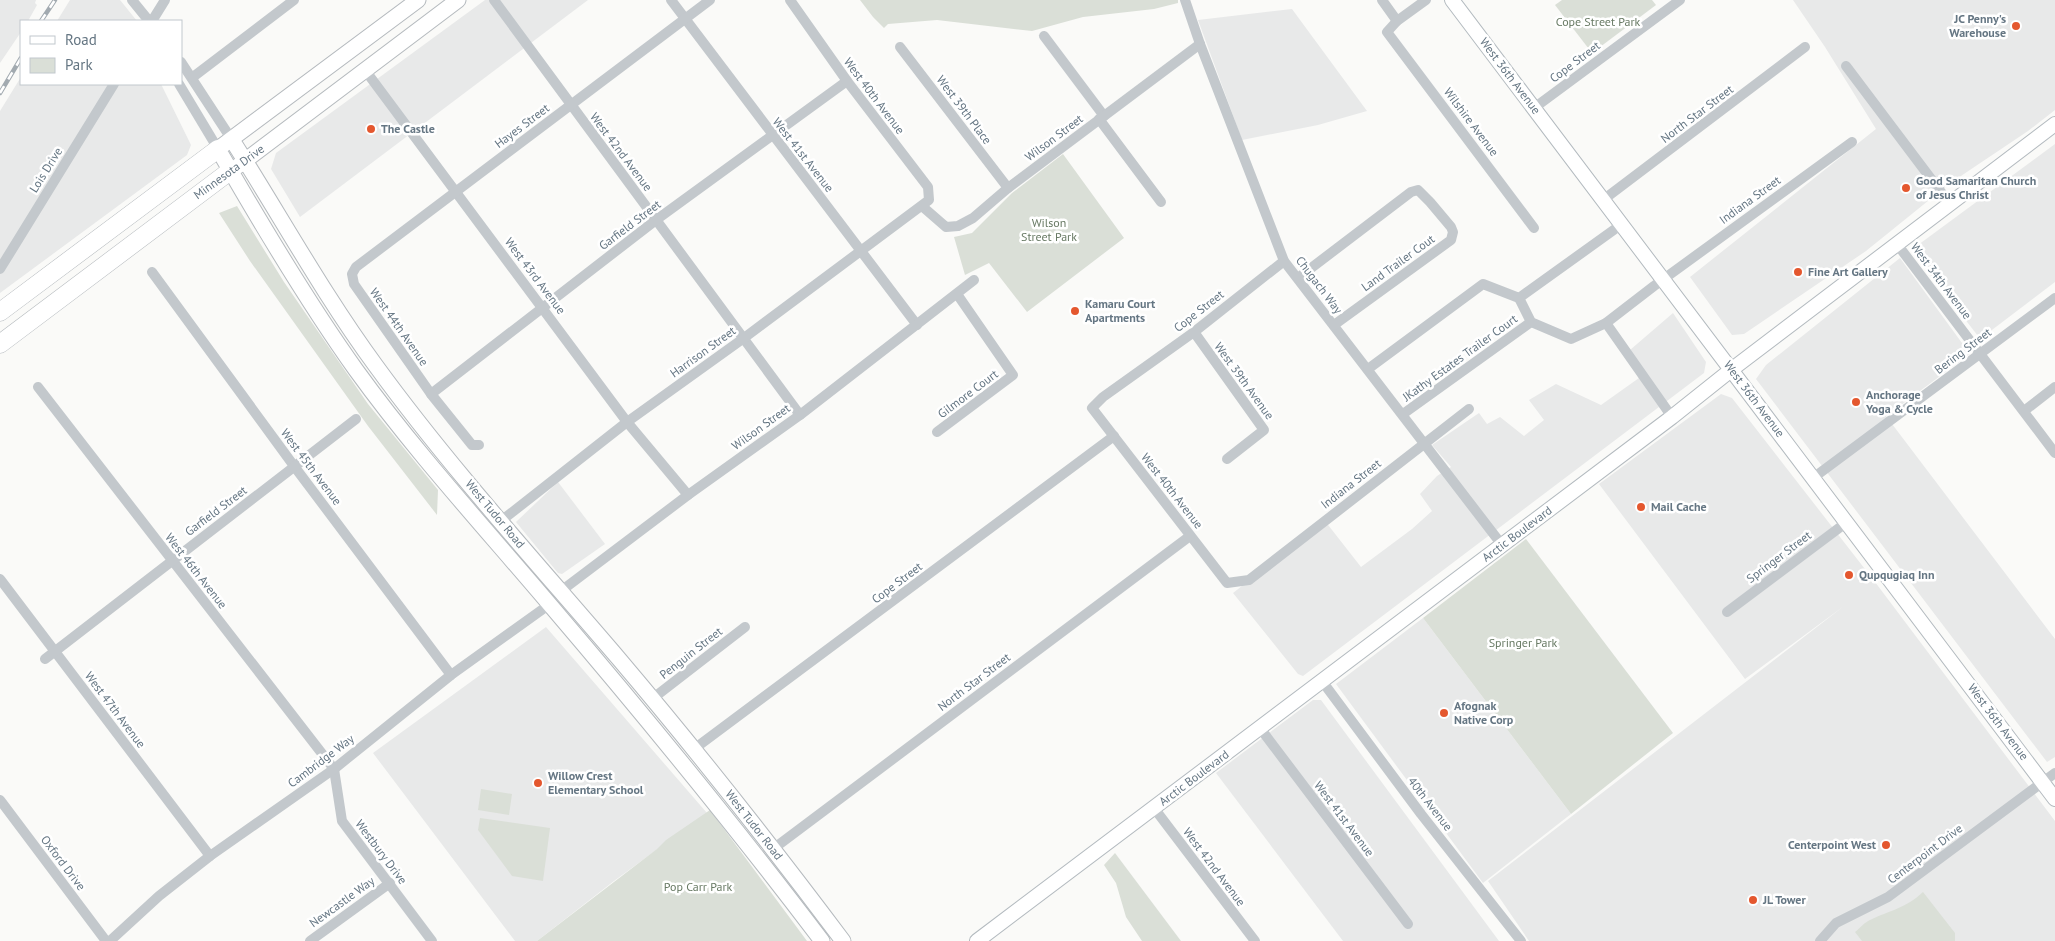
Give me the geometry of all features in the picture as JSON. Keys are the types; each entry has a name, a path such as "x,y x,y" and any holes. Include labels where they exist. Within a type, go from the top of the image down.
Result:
{"highway":[{"name":"Minnesota Drive","path":"0,312 225,145"},
{"name":"Minnesota Drive","path":"0,344 230,171"}],"main road":[{"name":"Minnesota Drive","path":"225,145 418,0"},
{"name":"Minnesota Drive","path":"230,171 458,0"},
{"name":"West 36th Avenue","path":"1452,0 2055,799"},
{"name":"Arctic Boulevard","path":"978,941 1672,418 1731,370 2055,124"},
{"name":"West Tudor Road","path":"225,145 245,161 339,313 371,360 444,454 694,749 774,849 843,941"},
{"name":"West Tudor Road","path":"225,145 230,171 303,289 355,368 402,430 681,760 822,941"},
{"path":"490,535 500,539 535,580 552,594 561,591"},
{"path":"550,604 559,607 598,652 608,659 620,661"}],"street":[{"path":"132,0 149,20"},
{"path":"151,20 165,0"},
{"path":"193,77 294,0"},
{"name":"West 42nd Avenue","path":"494,0 800,414"},
{"name":"West 41st Avenue","path":"671,0 917,325"},
{"name":"Hayes Street","path":"352,274 356,268 570,104 710,0"},
{"name":"West 40th Avenue","path":"790,0 847,81 928,188 929,200 923,207"},
{"name":"Chugach Way","path":"1185,0 1200,44 1284,261 1403,414 1502,546"},
{"path":"1382,0 1397,21 1426,0"},
{"name":"Cope Street","path":"1534,108 1680,0"},
{"name":"Wilshire Avenue","path":"1397,21 1387,32 1534,228"},
{"path":"1044,36 1162,202"},
{"name":"Wilson Street","path":"923,207 946,227 958,226 973,218 1008,188 1200,44"},
{"name":"West 39th Place","path":"900,47 1008,188"},
{"name":"North Star Street","path":"1603,200 1805,47"},
{"name":"West Tudor Road","path":"182,63 193,77 225,145"},
{"path":"1846,66 1950,204"},
{"name":"West 43rd Avenue","path":"366,70 627,422 688,495"},
{"name":"Garfield Street","path":"431,394 656,220 847,81"},
{"name":"Lois Drive","path":"0,269 113,85"},
{"name":"West Tudor Road","path":"180,85 225,145"},
{"name":"Indiana Street","path":"1663,279 1852,142"},
{"name":"Land Trailer Cout","path":"1298,278 1411,192 1418,190 1451,227 1453,232 1451,240 1334,325"},
{"name":"Harrison Street","path":"501,521 627,422 923,207"},
{"name":"JKathy Estates Trailer Court","path":"1518,298 1622,224"},
{"name":"West 34th Avenue","path":"1897,244 2055,453"},
{"name":"Cope Street","path":"1103,398 1194,332 1284,261"},
{"name":"West 45th Avenue","path":"152,272 294,466 451,675"},
{"name":"West 44th Avenue","path":"352,274 354,284 431,394 472,445 479,445"},
{"name":"JKathy Estates Trailer Court","path":"1368,369 1483,284 1518,298 1531,322 1571,339 1606,323 1663,279"},
{"name":"Wilson Street","path":"561,591 688,495 800,414 974,280"},
{"name":"Gilmore Court","path":"937,432 1014,375 957,294"},
{"name":"Bering Street","path":"1813,478 2055,298"},
{"name":"JKathy Estates Trailer Court","path":"1403,414 1531,322"},
{"path":"1606,323 1672,418"},
{"name":"West 39th Avenue","path":"1194,332 1264,430 1227,459"},
{"name":"West 46th Avenue","path":"38,387 334,769"},
{"path":"2024,411 2055,387"},
{"name":"West 40th Avenue","path":"1103,398 1092,408 1227,584 1249,580"},
{"name":"Indiana Street","path":"1249,580 1424,442 1469,409"},
{"name":"Garfield Street","path":"44,659 356,419"},
{"name":"Cope Street","path":"694,749 1114,436"},
{"name":"Springer Street","path":"1727,612 1846,522"},
{"name":"North Star Street","path":"774,849 1190,536"},
{"name":"West 47th Avenue","path":"0,579 210,856"},
{"name":"Cambridge Way","path":"108,941 159,896 210,856 334,769 451,675 550,604"},
{"name":"Penguin Street","path":"652,699 745,627"},
{"name":"40th Avenue","path":"1322,681 1421,814 1521,941"},
{"name":"West 41st Avenue","path":"1260,728 1408,924"},
{"name":"Westbury Drive","path":"334,769 342,821 432,941"},
{"name":"Centerpoint Drive","path":"1820,941 1836,923 1888,897 2055,773"},
{"name":"Oxford Drive","path":"1,803 108,941"},
{"name":"West 42nd Avenue","path":"1154,808 1255,941"},
{"name":"Newcastle Way","path":"310,941 390,883"}],"shaded area":[{"path":"0,0 36,0 35,3 37,5 29,20 20,20 20,33 0,63"},
{"path":"70,0 120,0 136,20 58,20"},
{"path":"485,0 588,0 300,217 271,169 276,153"},
{"path":"1793,0 2055,0 2055,110 2028,131 1949,184 1866,251 1744,334 1732,335 1690,277 1876,129"},
{"path":"1292,9 1367,111 1318,125 1242,140 1198,20"},
{"path":"20,79 20,85 161,85 191,145 187,155 0,293 0,111"},
{"path":"2055,144 2055,282 1984,336 1978,336 1915,255 1918,245"},
{"path":"1900,258 1970,354 1886,416 2055,639 2055,757 2047,762 1756,379 1766,365"},
{"path":"1673,313 1706,362 1704,373 1303,676 1298,674 1233,593 1325,521 1361,567 1412,529 1432,511 1420,494 1437,476 1451,467 1432,445 1479,413 1487,424 1500,417 1524,436 1544,420 1529,400 1556,384 1601,405 1646,373 1630,350"},
{"path":"1721,394 1732,398 1875,582 2055,821 2055,941 1529,941 1488,881 1844,606 1745,679 1599,484"},
{"path":"558,482 605,544 562,574 558,573 516,522"},
{"path":"1423,618 1571,814 1483,883 1336,684"},
{"name":"Willow Crest Elementary School","path":"546,627 707,813 614,881 537,941 515,941 373,753"},
{"path":"1313,700 1321,700 1499,941 1343,941 1216,773"}],"green space":[{"path":"860,0 1178,0 1178,3 1154,9 1083,17 1032,31 937,20 888,24 884,28"},
{"name":"Cope Street Park","path":"1562,0 1652,0 1656,5 1592,53 1555,5"},
{"name":"Wilson Street Park","path":"1063,154 1124,238 1027,312 989,263 965,275 954,237 972,233 1012,193"},
{"path":"237,206 284,282 368,404 438,490 437,515 368,426 250,261 219,213"},
{"name":"Springer Park","path":"1526,539 1673,733 1571,814 1423,618"},
{"path":"481,789 512,794 509,815 478,810"},
{"name":"Pop Carr Park","path":"710,810 807,941 537,941 657,849 666,840"},
{"path":"480,818 550,828 543,881 512,876 478,830"},
{"path":"1115,853 1181,941 1142,941 1126,917 1116,883 1104,865"},
{"path":"1923,892 1955,933 1955,941 1862,941 1855,932 1868,921 1904,905"}],"railway":[{"path":"42,20 55,0"},
{"path":"0,93 20,60"}],"place":[{"name":"JC Penny's Warehouse","path":"2016,26"},
{"name":"The Castle","path":"371,129"},
{"name":"Good Samaritan Church of Jesus Christ","path":"1906,188"},
{"name":"Fine Art Gallery","path":"1798,272"},
{"name":"Kamaru Court Apartments","path":"1075,311"},
{"name":"Anchorage Yoga & Cycle","path":"1856,402"},
{"name":"Mail Cache","path":"1641,507"},
{"name":"Qupqugiaq Inn","path":"1849,575"},
{"name":"Afognak Native Corp","path":"1444,713"},
{"name":"Willow Crest Elementary School","path":"538,783"},
{"name":"Centerpoint West","path":"1886,845"},
{"name":"JL Tower","path":"1753,900"}]}
